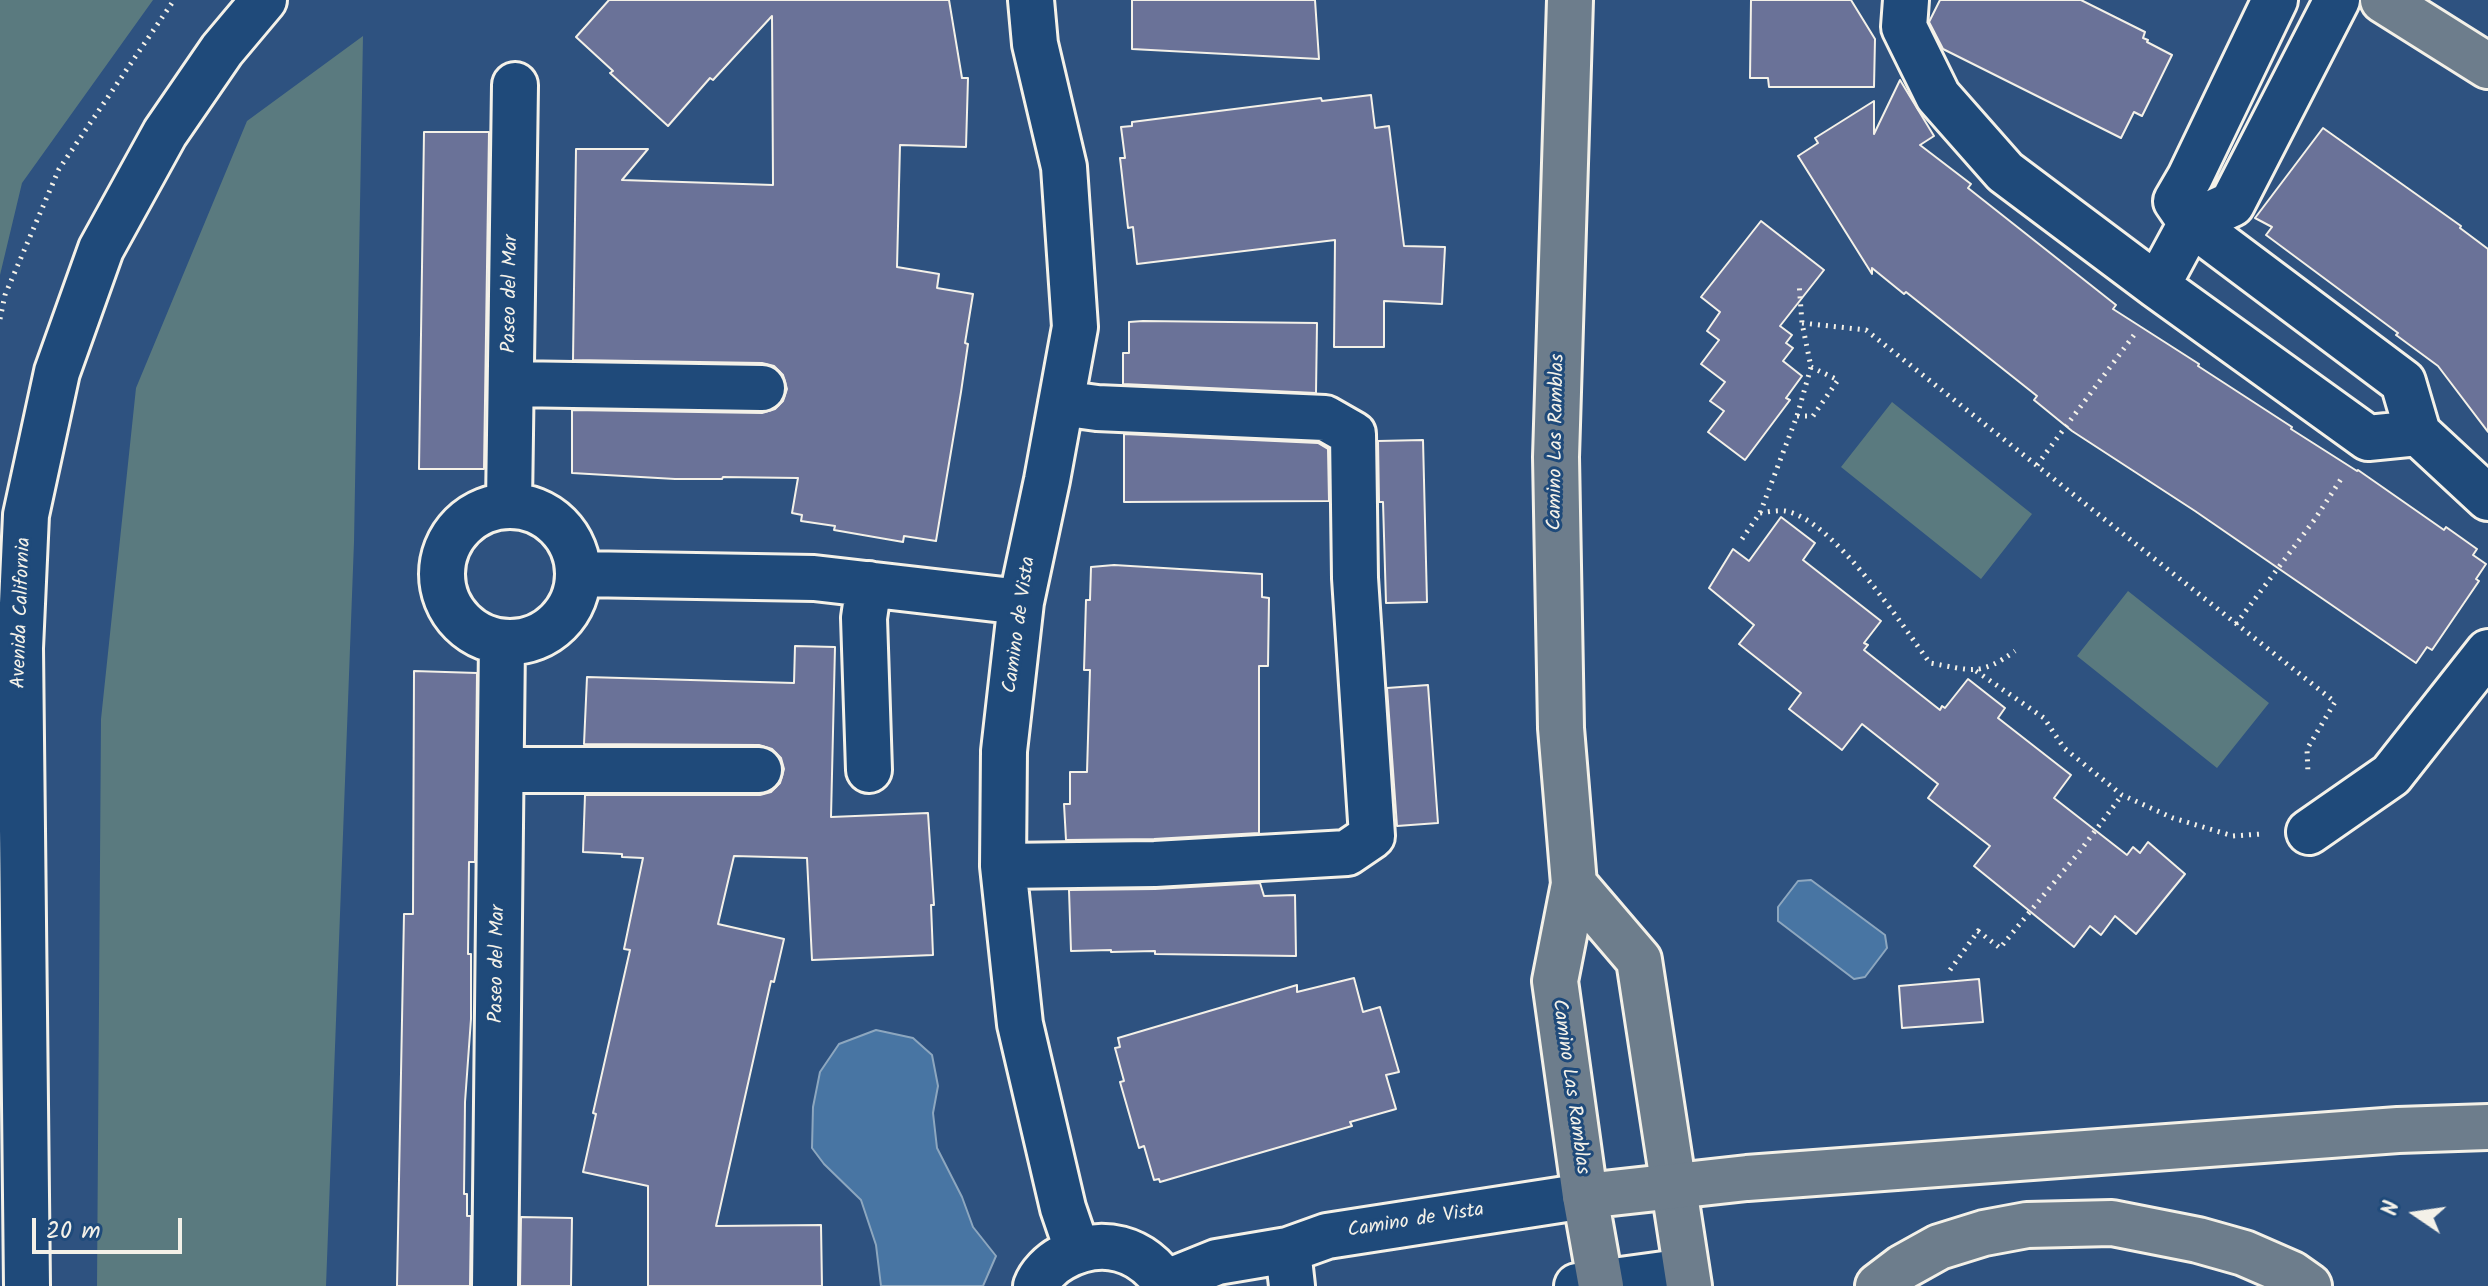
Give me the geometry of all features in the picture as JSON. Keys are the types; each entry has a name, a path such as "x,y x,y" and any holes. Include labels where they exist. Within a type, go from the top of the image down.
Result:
{"main road":[{"name":"Camino Las Ramblas","path":"1570,0 1556,457 1561,728 1574,884 1555,981 1585,1196 1593,1285"},
{"path":"2383,0 2488,66"},
{"path":"1574,884 1639,960 1687,1278"},
{"name":"Camino de Vista","path":"1585,1196 1747,1178 2398,1130 2488,1127"},
{"path":"1878,1286 1903,1267 1939,1247 1984,1233 2027,1225 2112,1223 2198,1240 2244,1253 2292,1274 2309,1286"}],"street":[{"name":"Avenida California","path":"27,1286 20,648 26,515 57,372 101,249 165,133 222,50 264,0"},
{"name":"Camino de Vista","path":"1031,0 1035,44 1064,167 1075,327 1021,602 1004,751 1003,866 1020,1024 1063,1208 1077,1249 1102,1246 1127,1250 1149,1263 1166,1284 1217,1262 1290,1268 1327,1236 1585,1196"},
{"path":"1906,0 1904,27 1938,96 2005,172 2368,438 2418,433"},
{"path":"2275,0 2176,201 2191,223 2403,382 2418,433 2488,498"},
{"path":"2157,286 2191,223 2232,204 2337,0"},
{"name":"Paseo del Mar","path":"509,504 515,85"},
{"path":"511,384 762,388"},
{"path":"1003,866 1155,864 1347,853 1372,836 1355,578 1353,434 1325,418 1097,408 1061,403"},
{"path":"509,504 536,510 559,524 574,547 579,574 575,597 564,617 547,632 526,641 502,642 477,635 457,619 445,596 441,570 448,545 462,523 484,510 509,504"},
{"path":"579,574 814,578 1021,602"},
{"path":"869,584 864,618 869,770"},
{"name":"Paseo del Mar","path":"495,1286 502,642"},
{"path":"2309,832 2391,775 2488,652"},
{"path":"502,770 759,770"},
{"path":"1036,1286 1055,1262 1077,1249"},
{"path":"1593,1285 1687,1278"}],"path":[{"path":"0,319 5,295 59,169 174,0"},
{"path":"1742,539 1760,513 1797,416 1811,367 1802,323 1799,283"},
{"path":"2037,465 2148,316 2157,286"},
{"path":"1760,513 1786,511 1805,520 1841,547 1930,663 1976,671 2044,718 2064,748 2122,795 2173,818 2233,836 2309,832 2307,749 2335,702 1866,330 1802,323"},
{"path":"1797,416 1813,416 1838,380 1811,367"},
{"path":"2236,624 2315,519 2368,438"},
{"path":"1976,671 1999,663 2015,651"},
{"path":"1950,970 1978,931 2000,948 2122,795"}],"green space":[{"path":"0,0 153,0 22,183 0,275"},
{"path":"363,36 354,542 326,1286 97,1286 101,719 136,388 247,121"},
{"path":"1892,402 2032,514 1981,579 1841,467"},
{"path":"2128,591 2269,703 2217,768 2077,656"}],"water":[{"path":"1811,880 1885,935 1887,948 1865,977 1854,979 1778,921 1778,907 1798,881"},
{"path":"876,1030 913,1038 932,1055 938,1086 933,1113 937,1148 962,1197 973,1227 996,1256 983,1286 881,1286 876,1245 861,1200 812,1148 813,1107 820,1072 839,1044"}],"building":[{"path":"609,0 949,0 962,78 968,78 966,147 900,145 897,267 939,274 937,288 973,294 961,392 936,541 904,536 903,542 801,521 802,515 792,513 798,478 675,479 572,473 572,410 762,413 775,409 783,401 787,389 783,375 774,366 762,363 573,360 576,149 648,149 622,180 773,185 772,16 713,80 710,78 668,126 576,37"},
{"path":"1132,0 1315,0 1319,59 1132,49"},
{"path":"1751,0 1851,0 1875,39 1874,87 1769,87 1768,78 1750,78"},
{"path":"1940,0 2081,0 2145,32 2143,38 2147,42 2172,55 2142,116 2134,112 2121,138 1943,49 1929,22"},
{"path":"1900,80 1934,136 1920,145 1971,184 1968,188 2116,305 2113,309 2477,549 2473,555 2486,564 2476,579 2479,581 2432,650 2427,647 2416,663 2195,511 2072,431 2034,400 2037,396 1906,292 1904,294 1872,268 1872,274 1798,156 1818,143 1815,138 1874,101 1874,134"},
{"path":"1371,95 1375,128 1389,126 1404,246 1445,247 1442,304 1384,301 1384,347 1334,347 1335,240 1137,264 1133,227 1128,228 1120,158 1125,158 1121,127 1132,126 1132,122 1321,98 1322,101"},
{"path":"2323,128 2461,226 2488,249 2488,432 2438,366 2266,235 2272,227 2255,218"},
{"path":"424,132 489,132 484,469 419,469"},
{"path":"1761,221 1824,270 1780,326 1792,335 1786,343 1793,348 1783,361 1802,376 1786,398 1790,400 1745,460 1708,432 1724,411 1710,401 1725,382 1701,364 1719,340 1707,331 1720,312 1701,297"},
{"path":"1129,322 1317,323 1316,393 1123,384 1123,353 1129,353"},
{"path":"1124,434 1318,443 1328,449 1329,501 1124,502"},
{"path":"1423,440 1427,602 1386,603 1378,441"},
{"path":"1781,517 1815,543 1803,560 1881,621 1864,643 1868,645 1864,650 1940,710 1968,679 2005,708 1998,718 2071,775 2054,798 2127,855 2133,847 2140,853 2148,842 2185,874 2136,934 2115,916 2101,935 2090,926 2074,947 1974,866 1990,846 1928,798 1938,784 1862,724 1842,750 1789,709 1801,693 1739,644 1754,625 1709,588 1733,549 1749,561"},
{"path":"1114,565 1262,574 1262,597 1269,598 1268,666 1259,666 1259,833 1066,840 1064,804 1070,804 1070,772 1087,772 1090,670 1084,670 1086,600 1090,600 1091,567"},
{"path":"795,646 835,647 831,817 928,813 934,905 931,905 933,955 812,960 807,858 734,856 718,924 784,939 774,982 771,981 716,1226 821,1225 822,1286 648,1286 648,1186 583,1172 596,1114 593,1113 630,950 624,949 643,858 583,852 585,795 760,795 771,792 780,783 784,769 781,758 772,749 759,745 584,744 587,677 794,683"},
{"path":"414,671 477,673 475,862 469,862 471,1019 465,1102 464,1194 467,1194 467,1216 471,1216 470,1286 397,1286 404,914 413,914"},
{"path":"1428,685 1438,823 1397,826 1387,688"},
{"path":"1260,883 1264,896 1295,895 1296,956 1071,951 1069,890"},
{"path":"1354,978 1363,1012 1380,1007 1399,1072 1386,1075 1396,1109 1350,1122 1352,1126 1160,1182 1159,1179 1154,1180 1144,1146 1139,1148 1120,1082 1124,1081 1115,1048 1120,1047 1118,1038 1297,985 1297,992"},
{"path":"1979,979 1983,1022 1902,1028 1899,986"},
{"path":"521,1217 572,1218 571,1286 520,1286"}]}
